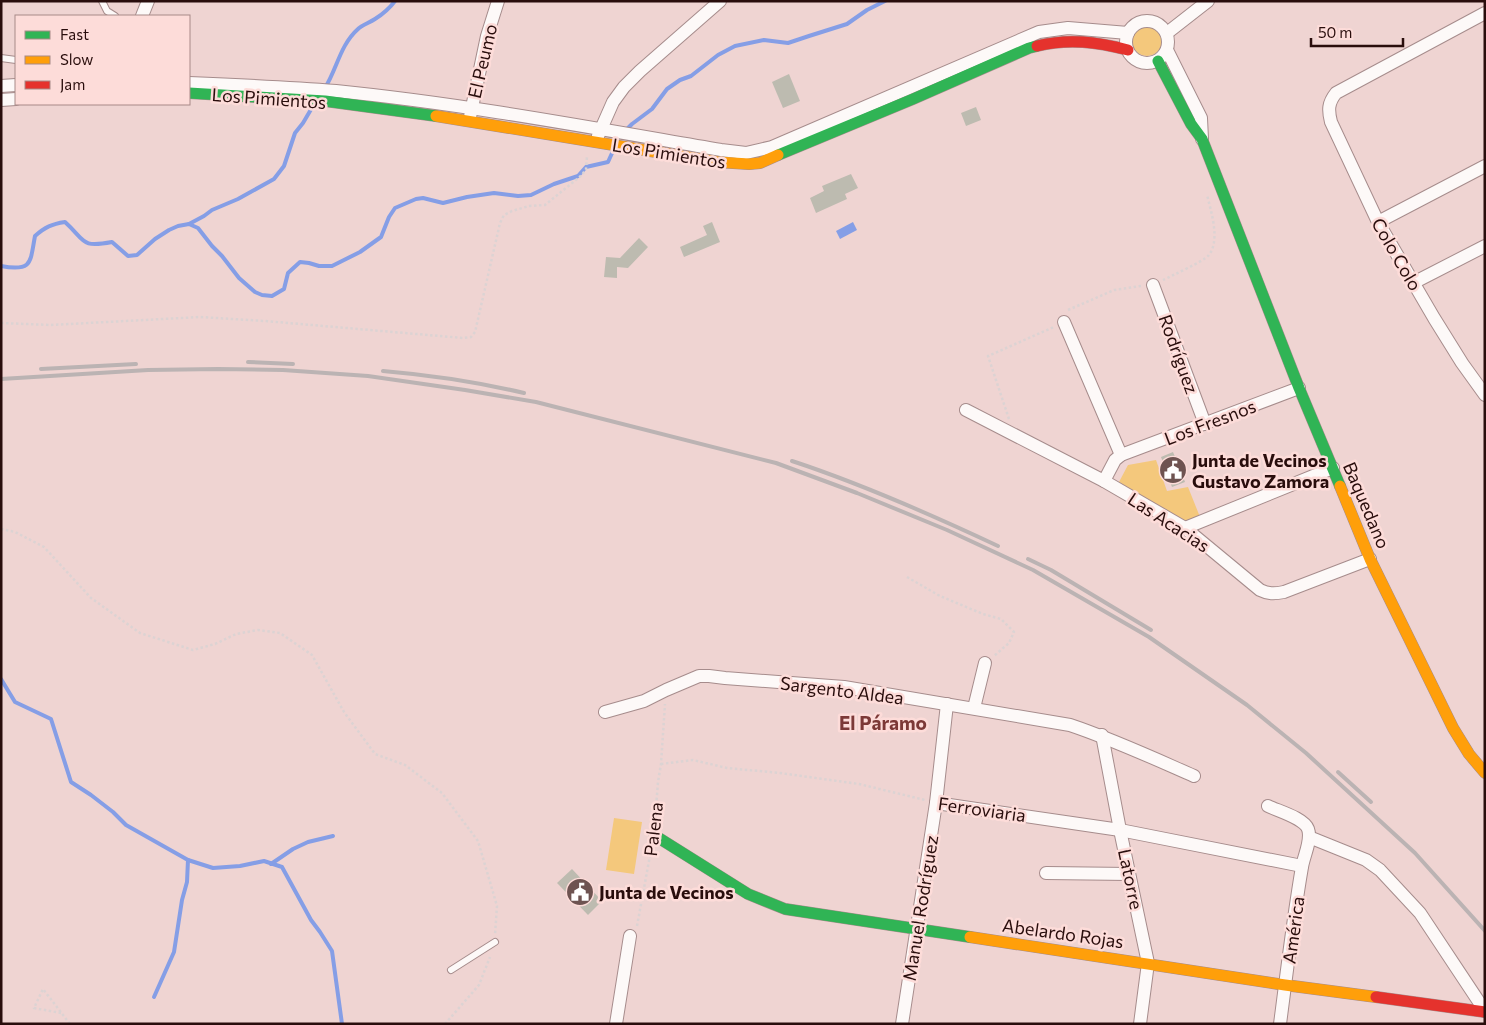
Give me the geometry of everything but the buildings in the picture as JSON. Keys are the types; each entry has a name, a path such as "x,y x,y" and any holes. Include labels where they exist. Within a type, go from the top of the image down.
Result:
{"street":[{"path":"142,15 148,1"},
{"name":"El Peumo","path":"469,122 487,36 498,1"},
{"path":"596,142 613,102 624,87 720,1"},
{"path":"1167,33 1208,1"},
{"name":"Colo Colo","path":"1485,13 1336,94 1329,104 1328,112 1378,222 1462,363 1485,394"},
{"path":"1144,20 1158,22 1167,33 1169,41 1167,50 1158,61 1140,62 1128,50 1126,44 1128,33 1137,22 1144,20"},
{"name":"Los Pimientos","path":"190,83 334,91 472,108 746,153 772,147 1039,32 1068,28 1128,33"},
{"name":"Los Pimientos","path":"190,93 325,101 733,164 749,164 760,163 1029,48 1054,41 1066,40 1104,43 1128,50"},
{"path":"1167,50 1201,118 1202,139"},
{"name":"Baquedano","path":"1158,61 1191,124 1202,139 1299,388 1370,559 1453,728 1469,754 1485,773"},
{"path":"1,86 15,85"},
{"path":"1,100 15,99"},
{"path":"1378,222 1485,166"},
{"path":"1413,283 1485,246"},
{"name":"Rodríguez","path":"1153,285 1205,424"},
{"path":"1064,322 1121,455 1110,468 1104,481"},
{"name":"Los Fresnos","path":"1121,455 1299,388"},
{"name":"Las Acacias","path":"966,410 1104,481 1185,528 1260,590 1273,594 1284,592 1370,559"},
{"path":"1185,528 1332,468"},
{"path":"974,708 986,663"},
{"name":"Sargento Aldea","path":"605,712 644,701 699,676 844,687 1062,723 1102,736 1194,776"},
{"name":"Manuel Rodríguez","path":"902,1024 936,803 947,704"},
{"name":"Latorre","path":"1102,736 1148,964 1140,1024"},
{"name":"Ferroviaria","path":"936,803 1120,830 1302,866"},
{"path":"1268,806 1304,823 1308,828 1309,837 1366,860 1380,870 1420,913 1485,1012"},
{"name":"Abelardo Rojas","path":"654,835 735,886 765,902 785,909 1285,985 1485,1012"},
{"name":"América","path":"1280,1024 1302,866 1309,837"},
{"path":"1046,873 1129,874"},
{"path":"616,1024 630,936"}],"lane":[{"path":"102,1 107,11 113,15"},
{"path":"1,58 15,60"},
{"path":"451,970 495,942"}],"path":[{"path":"1,323 51,325 200,317 463,338 471,337 475,332 500,223 504,215 529,206 545,205 582,175 586,169 587,157 579,139"},
{"path":"1014,435 988,356 1064,322 1064,312 1114,290 1153,285 1208,257 1214,243 1207,193 1217,181"},
{"path":"1,528 15,532 44,547 91,598 140,633 193,650 215,644 236,634 258,630 280,633 312,655 344,712 375,754 405,765 442,794 478,841 497,906 495,942 479,985 445,1024"},
{"path":"907,577 940,596 983,614 1001,619 1014,632 1009,643 986,663"},
{"name":"Palena","path":"630,936 636,931 654,835 666,690"},
{"name":"Ferroviaria","path":"661,764 693,760 727,768 859,784 936,803"},
{"path":"60,1013 34,1008 43,989 70,1024"}],"shaded area":[{"path":"1147,26 1158,30 1162,41 1158,52 1147,56 1136,52 1132,41 1136,30"},
{"path":"1156,460 1167,491 1188,487 1200,517 1183,523 1119,482 1128,465"},
{"path":"614,818 642,822 634,874 606,870"}],"water":[{"path":"853,222 857,230 840,239 836,231"}],"waterway":[{"path":"325,88 352,35 383,13 395,1"},
{"path":"626,130 652,109 667,89 680,80 691,76 718,55 735,46 764,40 788,43 847,24 867,10 885,1"},
{"path":"189,224 212,210 238,199 274,179 284,166 295,133 313,106"},
{"path":"1,266 11,268 25,266 30,258 35,236 45,228 60,223 65,222 84,241 94,244 112,242 128,256 137,255 155,239 169,230 189,224 198,228 239,278 255,292 272,296 284,289 288,273 300,262 319,266 332,266 360,252 381,237 395,208 416,199 423,198 443,203 494,193 518,196 531,195 554,184 578,176 586,167 608,162 613,151"},
{"path":"1,679 15,702 51,719 71,782 113,812 126,825 188,860 213,868 240,866 264,861 282,867 311,920 332,951 342,1024"},
{"path":"271,864 293,849 308,842 333,836"},
{"path":"154,997 174,952 182,900 187,882 188,860"}],"railway":[{"path":"248,362 293,364"},
{"path":"41,369 136,364"},
{"path":"1,379 148,370 218,369 283,370 368,376 536,402 776,463 857,493 947,530 1033,570 1149,637 1247,705 1306,753 1415,853 1485,931"},
{"path":"383,371 454,379 524,393"},
{"path":"792,461 896,500 998,546"},
{"path":"1028,559 1051,570 1151,630"},
{"path":"1338,772 1371,802"}],"traffic: fast":[{"path":"778,155 1037,46"},
{"path":"1158,61 1191,124 1202,139 1299,388 1340,486"},
{"path":"190,93 325,101 436,116"},
{"path":"654,835 748,894 785,909 970,937"}],"traffic: slow":[{"path":"436,116 717,162 760,163 778,155"},
{"path":"1340,486 1370,559 1453,728 1469,754 1485,773"},
{"path":"970,937 1376,997"}],"traffic: jam":[{"path":"1037,46 1060,42 1083,42 1128,50"},
{"path":"1376,997 1485,1012"}],"place":[{"name":"Junta de Vecinos Gustavo Zamora","path":"1173,470"},
{"name":"Junta de Vecinos","path":"580,892"}],"district":[{"name":"El Páramo","path":"883,722"}]}
